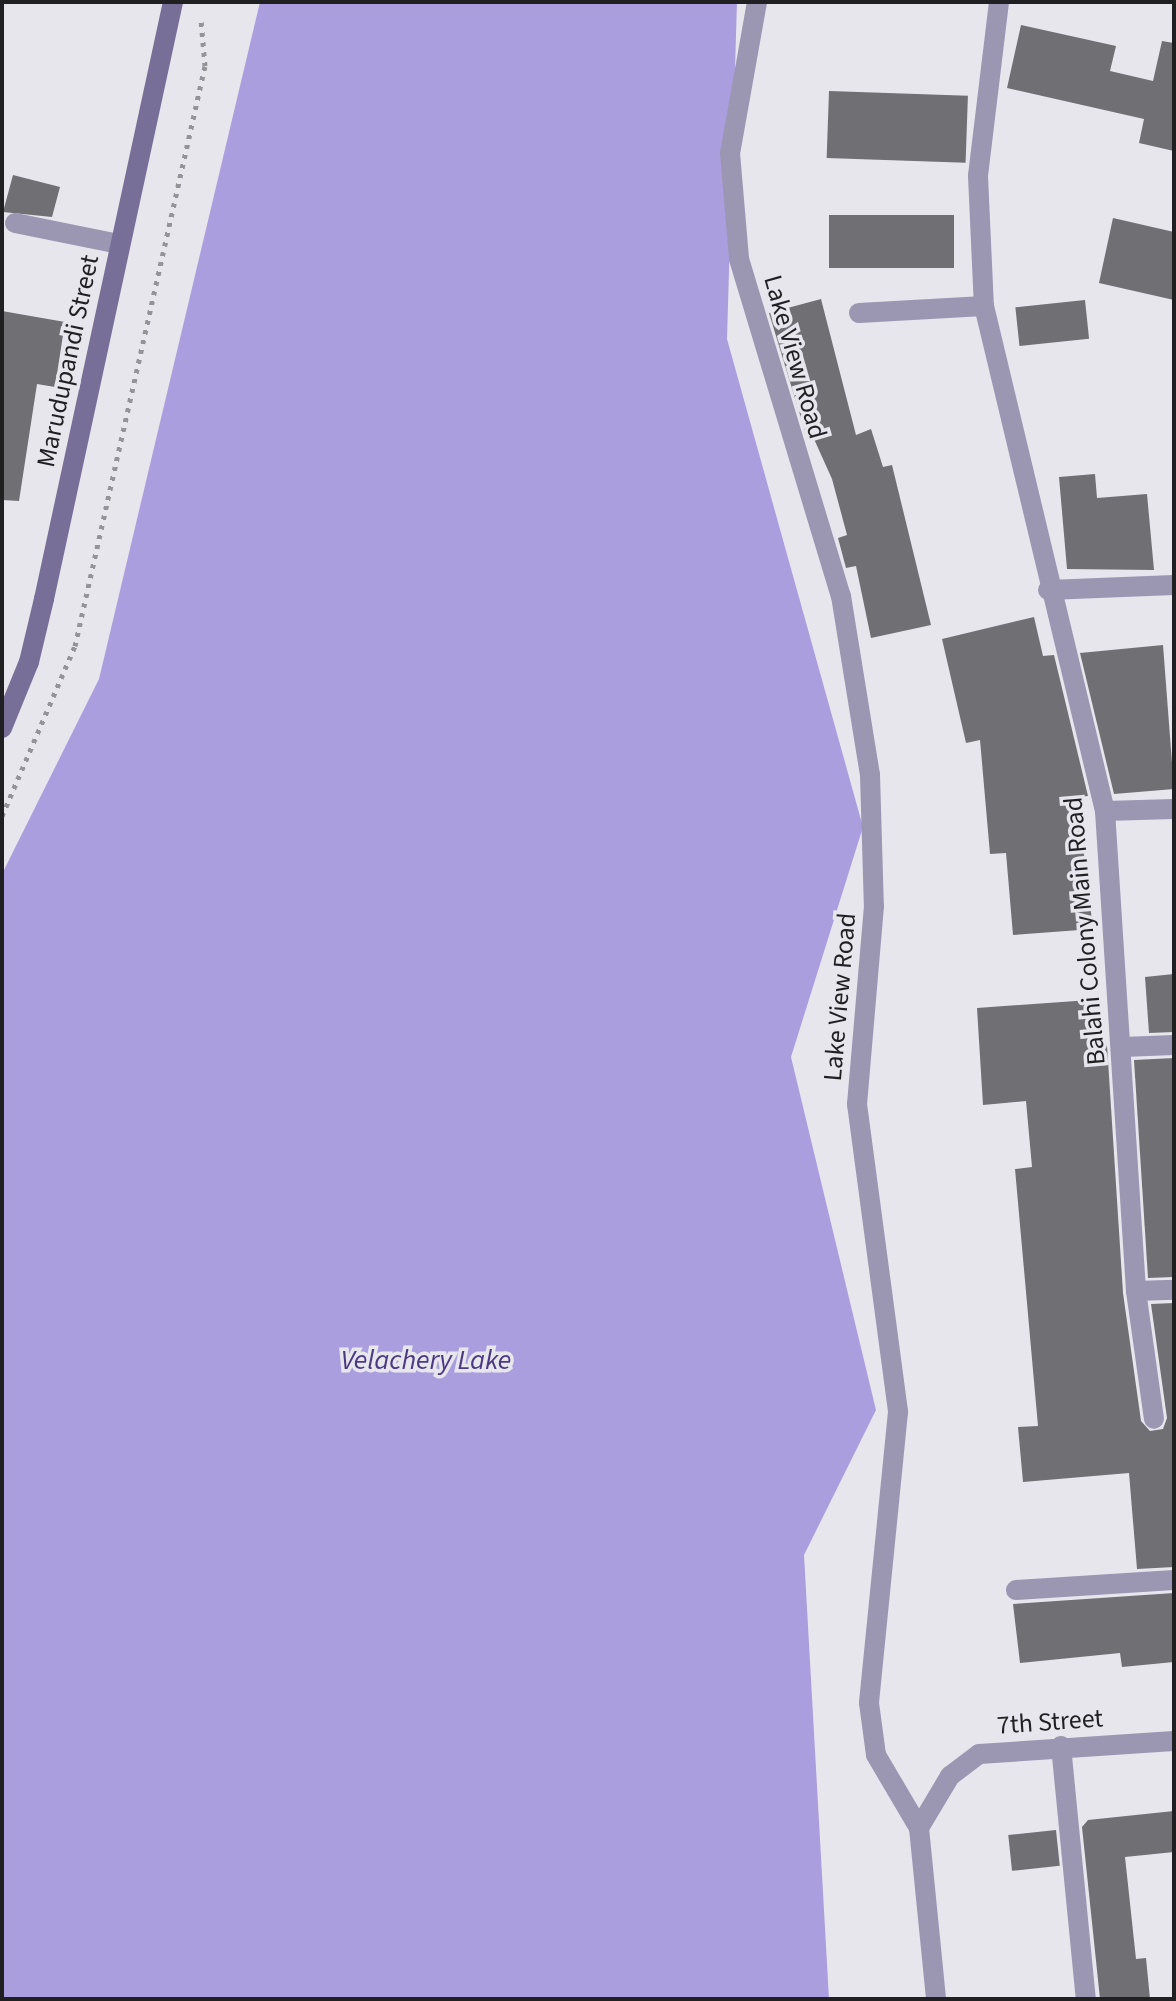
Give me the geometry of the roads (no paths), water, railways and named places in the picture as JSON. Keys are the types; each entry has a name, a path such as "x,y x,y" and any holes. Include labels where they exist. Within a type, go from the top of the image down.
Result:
{"street":[{"name":"Marudupandi Street","path":"2,728 41,612 173,2"},
{"name":"Lake View Road","path":"757,2 730,153 739,259 841,596 870,775 874,906 857,1104 898,1412 869,1703 876,1755 919,1828 936,1999"},
{"name":"Balahi Colony Main Road","path":"999,2 978,176 984,306 1048,590 1105,811 1123,1047 1136,1291 1154,1419"},
{"path":"15,223 119,244"},
{"path":"859,313 984,306"},
{"path":"1048,590 1174,585"},
{"path":"1105,811 1174,809"},
{"path":"1123,1047 1174,1045"},
{"path":"1136,1291 1174,1290"},
{"path":"1016,1590 1174,1580"},
{"name":"7th Street","path":"919,1828 950,1776 979,1754 1061,1746 1174,1741"},
{"path":"1061,1746 1086,1999"}],"water":[{"name":"Velachery Lake","path":"260,2 737,2 727,339 863,827 791,1057 876,1410 804,1555 829,1999 2,1999 2,874 99,679"}]}
